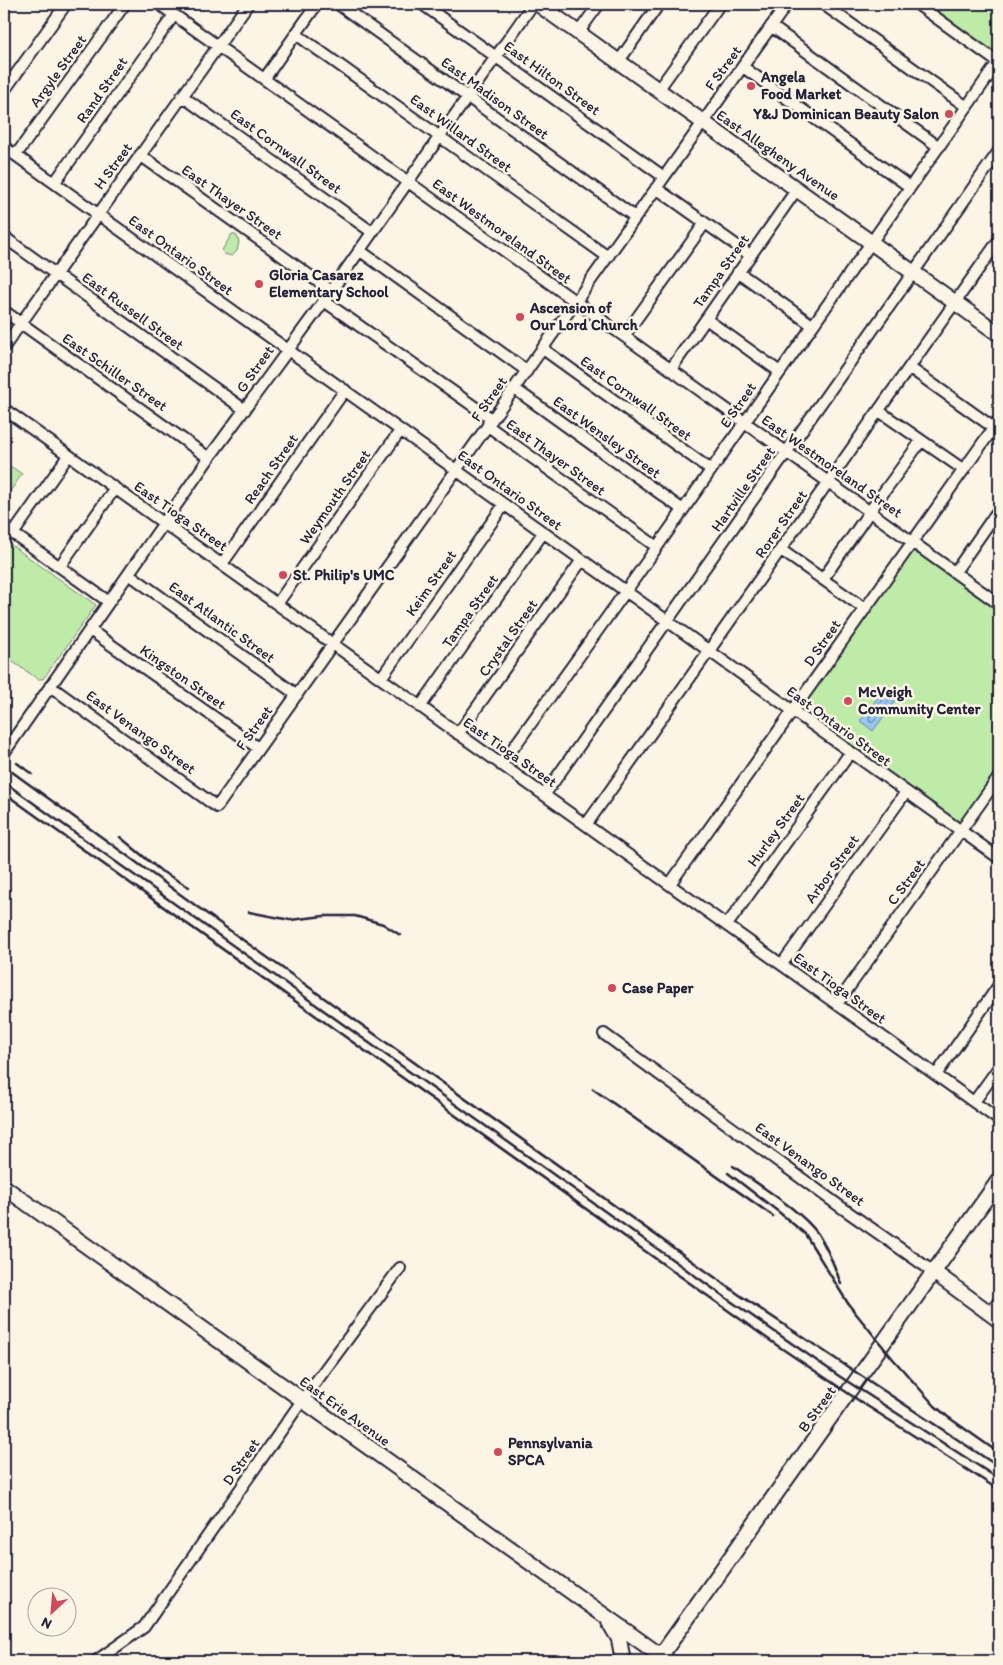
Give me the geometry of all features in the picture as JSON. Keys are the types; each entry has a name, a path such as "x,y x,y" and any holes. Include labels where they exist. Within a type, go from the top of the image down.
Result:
{"main road":[{"name":"East Allegheny Avenue","path":"538,4 999,334"},
{"name":"B Street","path":"662,1660 999,1180"},
{"name":"East Erie Avenue","path":"4,1187 600,1612 662,1660"},
{"name":"East Venango Street","path":"934,1273 995,1316"},
{"path":"600,1612 611,1624 619,1639 623,1661"}],"street":[{"path":"4,91 66,4"},
{"name":"Argyle Street","path":"16,155 125,4"},
{"name":"East Westmoreland Street","path":"159,4 265,78 786,453 998,601"},
{"name":"H Street","path":"4,347 248,4"},
{"path":"265,78 317,4"},
{"name":"East Madison Street","path":"338,4 635,217"},
{"name":"East Hilton Street","path":"422,4 664,177"},
{"name":"G Street","path":"6,749 209,458 324,300 533,4"},
{"path":"578,33 599,4"},
{"path":"619,62 659,4"},
{"path":"658,90 720,4"},
{"name":"F Street","path":"214,804 217,807 787,4"},
{"path":"823,4 967,107"},
{"path":"917,4 999,62"},
{"name":"Rand Street","path":"55,182 174,15"},
{"path":"771,26 939,147"},
{"name":"East Willard Street","path":"296,34 608,257"},
{"name":"E Street","path":"502,764 999,62"},
{"path":"743,66 910,187"},
{"name":"East Cornwall Street","path":"182,96 372,232"},
{"name":"East Ontario Street","path":"4,146 999,858"},
{"name":"Hartville Street","path":"545,794 999,151"},
{"name":"East Thayer Street","path":"140,155 330,290"},
{"path":"656,188 750,255"},
{"name":"Tampa Street","path":"670,370 797,189"},
{"path":"624,336 705,223"},
{"name":"East Russell Street","path":"4,236 245,410"},
{"name":"Rorer Street","path":"586,825 999,240"},
{"path":"359,250 527,371"},
{"path":"738,272 812,325"},
{"name":"East Thayer Street","path":"324,300 489,417 488,426 656,547"},
{"name":"East Schiller Street","path":"4,311 209,458"},
{"path":"706,319 780,372"},
{"name":"East Cornwall Street","path":"543,349 711,470"},
{"path":"910,368 997,424"},
{"name":"East Wensley Street","path":"515,389 682,510"},
{"name":"Reach Street","path":"222,564 345,390"},
{"name":"East Tioga Street","path":"4,409 999,1120"},
{"path":"879,411 964,470"},
{"name":"D Street","path":"670,884 997,424"},
{"name":"Weymouth Street","path":"278,604 400,431"},
{"path":"824,579 921,441"},
{"path":"13,534 68,456"},
{"path":"60,566 115,488"},
{"name":"Keim Street","path":"381,678 504,505"},
{"path":"954,572 999,508"},
{"path":"4,528 109,602"},
{"name":"Tampa Street","path":"420,707 543,533"},
{"path":"781,550 865,609"},
{"name":"Crystal Street","path":"458,734 582,560"},
{"name":"East Atlantic Street","path":"129,574 297,695"},
{"name":"Kingston Street","path":"90,630 258,748"},
{"name":"East Venango Street","path":"50,686 214,804"},
{"name":"Hurley Street","path":"727,924 850,753"},
{"name":"C Street","path":"837,1004 999,777"},
{"name":"Arbor Street","path":"782,964 906,792"},
{"path":"936,1075 999,985"},
{"name":"East Venango Street","path":"604,1034 934,1273"},
{"path":"974,1102 999,1067"},
{"name":"D Street","path":"96,1661 144,1627 303,1400 400,1268"},
{"path":"995,1316 999,1301"}],"green space":[{"path":"924,4 999,4 999,52 997,55"},
{"path":"232,234 237,236 239,242 237,251 232,256 224,254 222,250"},
{"path":"4,462 22,474 4,500"},
{"path":"4,540 96,605 43,679 38,679 4,656"},
{"path":"913,542 999,604 999,777 961,831 792,711"}],"water":[{"path":"885,688 898,697 873,731 860,721"}],"railway":[{"path":"17,763 32,774"},
{"path":"4,766 243,940 741,1296 999,1467"},
{"path":"4,782 729,1300 839,1376 999,1479"},
{"path":"4,793 775,1344 864,1404 999,1490"},
{"path":"120,837 161,871 189,887"},
{"path":"249,912 290,920 324,916 355,916 383,924 400,935"},
{"path":"593,1089 773,1216"},
{"path":"733,1166 790,1207 811,1225 825,1246 841,1284"},
{"path":"728,1173 805,1234 849,1305 893,1359 935,1406 999,1453"}],"place":[{"name":"Angela Food Market","path":"751,86"},
{"name":"Y&J Dominican Beauty Salon","path":"949,114"},
{"name":"Gloria Casarez Elementary School","path":"259,284"},
{"name":"Ascension of Our Lord Church","path":"520,317"},
{"name":"St. Philip's UMC","path":"283,575"},
{"name":"McVeigh Community Center","path":"848,701"},
{"name":"Case Paper","path":"612,988"},
{"name":"Pennsylvania SPCA","path":"498,1452"}]}
